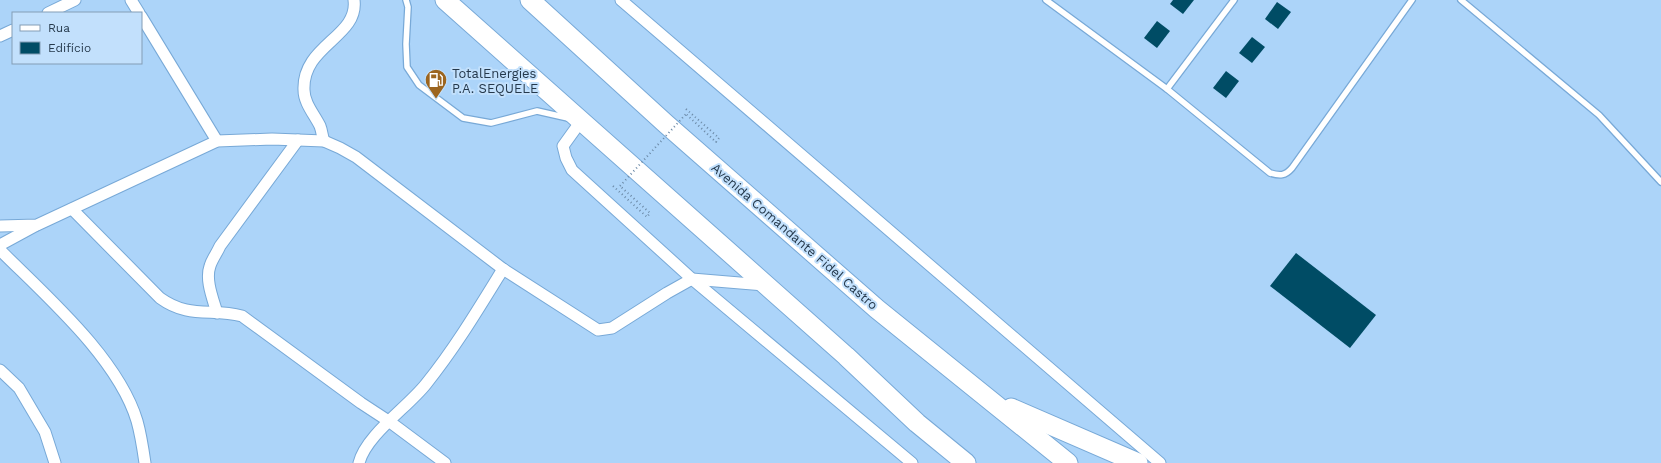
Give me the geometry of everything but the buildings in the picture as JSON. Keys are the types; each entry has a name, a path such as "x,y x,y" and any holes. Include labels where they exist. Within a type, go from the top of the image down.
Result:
{"highway":[{"path":"445,0 846,356 917,424 966,463"},
{"name":"Avenida Comandante Fidel Castro","path":"530,0 666,124 877,309 1068,463"},
{"path":"991,400 1138,463"}],"street":[{"path":"50,12 76,0"},
{"path":"131,0 138,12"},
{"path":"324,141 320,127 309,108 304,91 305,76 312,59 351,20 355,8 354,0"},
{"path":"621,0 1160,463"},
{"path":"142,18 217,141"},
{"path":"0,36 12,30"},
{"path":"581,122 563,146 566,158 572,170 692,279 912,463"},
{"path":"0,245 38,225 217,141 272,139 324,141 340,148 356,158 503,269 598,330 612,328 692,279 765,284"},
{"path":"217,313 209,278 209,268 213,259 220,246 298,140"},
{"path":"72,209 160,298 170,305 193,312 230,313 242,316 360,403 390,422 445,463"},
{"path":"0,226 38,225"},
{"path":"0,250 67,317 106,363 127,399 136,420 145,463"},
{"path":"359,463 360,458 373,438 425,385 458,340 503,269"},
{"path":"0,370 18,388 45,432 55,463"}],"lane":[{"path":"406,0 408,7 406,44 407,67 419,86 463,118 491,123 537,111 581,122"},
{"path":"1046,0 1167,89 1270,173 1283,175 1288,173 1292,168 1412,0"},
{"path":"1167,89 1234,0"},
{"path":"1460,0 1599,115 1661,182"}],"path":[{"path":"613,186 647,217 650,213 620,186 686,114 716,142 719,138 686,109"}],"place":[{"name":"TotalEnergies P.A. SEQUELE","path":"436,100"}]}
